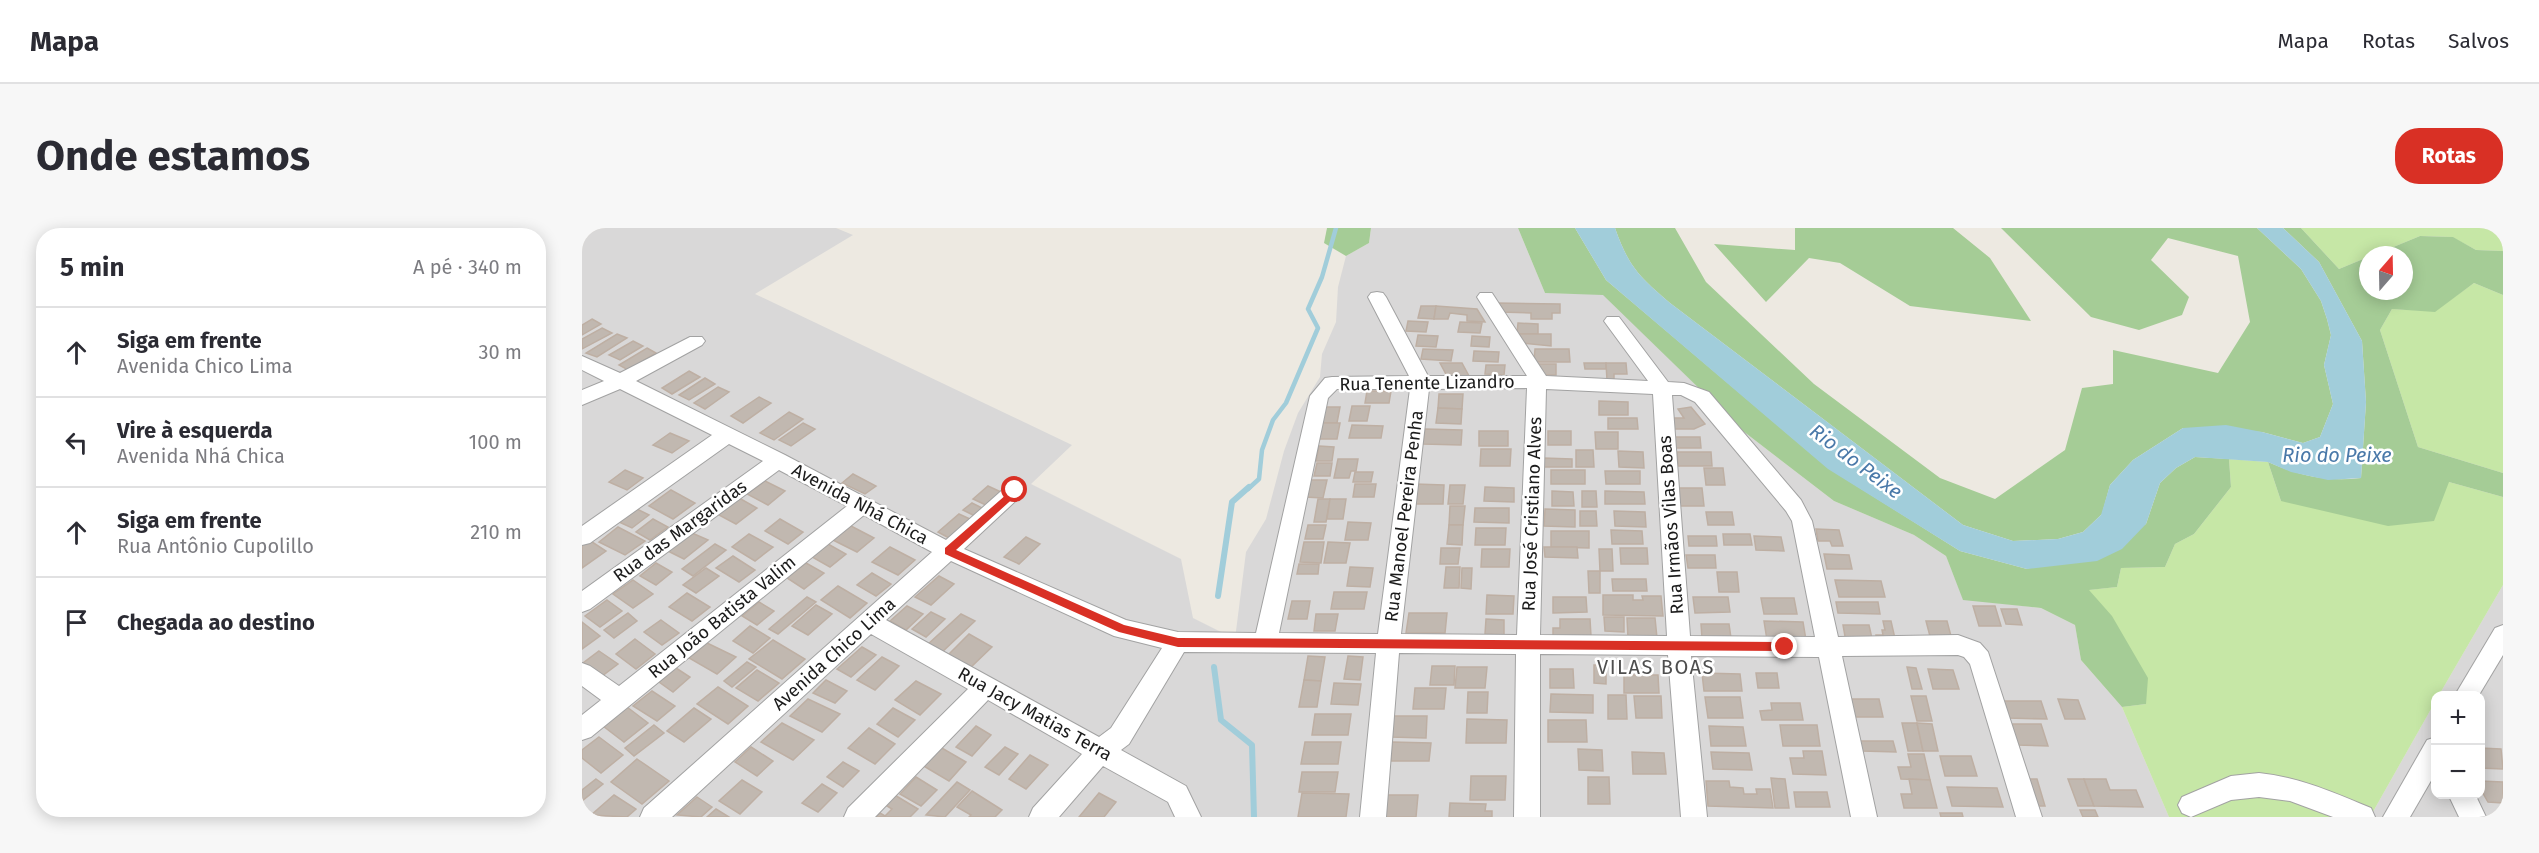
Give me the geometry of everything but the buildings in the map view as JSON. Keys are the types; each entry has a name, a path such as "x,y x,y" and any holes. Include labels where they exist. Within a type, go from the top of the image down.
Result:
{"street":[{"path":"1377,297 1418,374 1420,382"},
{"name":"Rua José Cristiano Alves","path":"1486,297 1536,373 1537,382 1528,644 1527,817"},
{"path":"1613,321 1662,387"},
{"path":"582,398 696,341"},
{"name":"Avenida Nhá Chica","path":"582,362 778,460 949,551 1122,629 1178,642 1827,647 1958,645 1972,650 1980,659 2029,817"},
{"name":"Rua Manoel Pereira Penha","path":"1373,817 1388,644 1420,382"},
{"name":"Rua Tenente Lizandro","path":"1265,643 1319,396 1332,383 1537,382 1662,387 1684,389 1702,397 1794,506 1802,520 1827,647"},
{"name":"Rua Irmãos Vilas Boas","path":"1662,387 1679,646 1694,817"},
{"path":"582,537 727,435"},
{"name":"Rua das Margaridas","path":"582,603 778,460"},
{"name":"Avenida Chico Lima","path":"653,817 1015,490"},
{"name":"Rua João Batista Valim","path":"582,729 863,505"},
{"name":"Rua Jacy Matias Terra","path":"870,622 1178,794 1188,817"},
{"path":"2470,691 2503,635"},
{"path":"1042,817 1100,751 1119,736 1178,642"},
{"path":"1827,647 1864,817"},
{"path":"582,673 619,699"},
{"path":"857,817 986,687"},
{"path":"2396,817 2431,757"},
{"path":"2191,805 2219,792 2243,785 2275,787 2319,798 2361,817"},
{"path":"2463,799 2473,817"}],"shaded area":[{"path":"582,228 836,228 853,235 755,294 1072,445 1031,484 1181,559 1193,618 1235,639 1246,552 1266,519 1284,451 1298,413 1320,377 1322,354 1336,322 1338,287 1346,256 1369,243 1371,228 1518,228 1545,293 1603,294 1743,431 1834,501 1914,535 1946,556 1963,599 2041,608 2075,625 2081,660 2122,707 2169,817 582,817"},
{"path":"2503,585 2503,817 2370,817 2431,709 2431,799 2485,799 2485,691 2441,691"}],"green space":[{"path":"1327,228 1371,228 1369,243 1346,256 1324,243"},
{"path":"1518,228 1575,228 1606,280 1828,468 1960,551 2027,569 2146,524 2160,483 2176,468 2195,457 2229,459 2231,487 2194,534 2175,544 2165,567 2121,568 2117,587 2089,590 2112,616 2148,678 2146,704 2122,707 2081,660 2075,625 2041,608 1963,600 1946,556 1914,535 1834,501 1743,431 1603,295 1545,293"},
{"path":"1615,228 1675,228 1706,282 1814,384 1940,478 1995,499 2065,450 2082,388 2113,384 2113,350 2218,373 2250,322 2238,256 2168,238 2151,260 2189,297 2182,315 2139,330 2091,317 2001,228 2257,228 2301,269 2321,301 2331,335 2324,365 2333,404 2320,437 2303,443 2262,432 2183,428 2133,460 2110,485 2102,514 2083,532 2058,539 2013,541 1963,525 1670,303 1637,271 1625,253"},
{"path":"1795,228 1953,228 1990,258 2031,321 1910,306 1840,263 1809,258 1766,302 1714,244 1795,250"},
{"path":"2283,228 2301,228 2339,269 2359,261 2359,300 2413,300 2413,246 2396,246 2420,236 2453,237 2476,250 2503,251 2503,295 2474,283 2435,312 2392,309 2380,330 2418,447 2503,473 2503,497 2449,482 2434,521 2388,526 2281,501 2268,462 2314,477 2361,478 2366,402 2362,341 2319,262"},
{"path":"2301,228 2503,228 2503,251 2476,250 2452,237 2420,236 2396,246 2359,246 2359,261 2339,269"},
{"path":"2474,283 2503,295 2503,473 2418,447 2380,330 2392,309 2435,311"},
{"path":"2229,459 2268,462 2281,501 2449,482 2503,497 2503,585 2441,691 2431,691 2431,709 2370,817 2169,817 2122,707 2146,704 2088,590 2117,587 2121,568 2165,567 2175,544 2194,534 2231,487"}],"water":[{"name":"Rio do Peixe","path":"1575,228 1615,228 1625,253 1636,271 1670,303 1963,525 2013,541 2058,539 2083,532 2101,515 2110,485 2133,460 2183,428 2226,425 2303,443 2320,437 2333,404 2324,365 2331,335 2321,301 2301,269 2257,228 2283,228 2319,262 2362,341 2366,402 2361,478 2328,480 2291,472 2268,462 2195,457 2176,468 2160,483 2146,524 2122,549 2097,561 2027,569 1960,551 1828,469 1606,280"}],"waterway":[{"path":"1248,489 1259,479 1262,450 1273,420 1286,403 1318,328 1308,309 1322,277 1336,228"},
{"path":"1218,596 1232,502 1249,487"},
{"path":"1214,667 1221,720 1252,745 1254,817"}],"district":[{"name":"VILAS BOAS","path":"1656,667"}],"route":[{"path":"1015,490 949,551 1122,629 1178,642 1785,647"}]}
